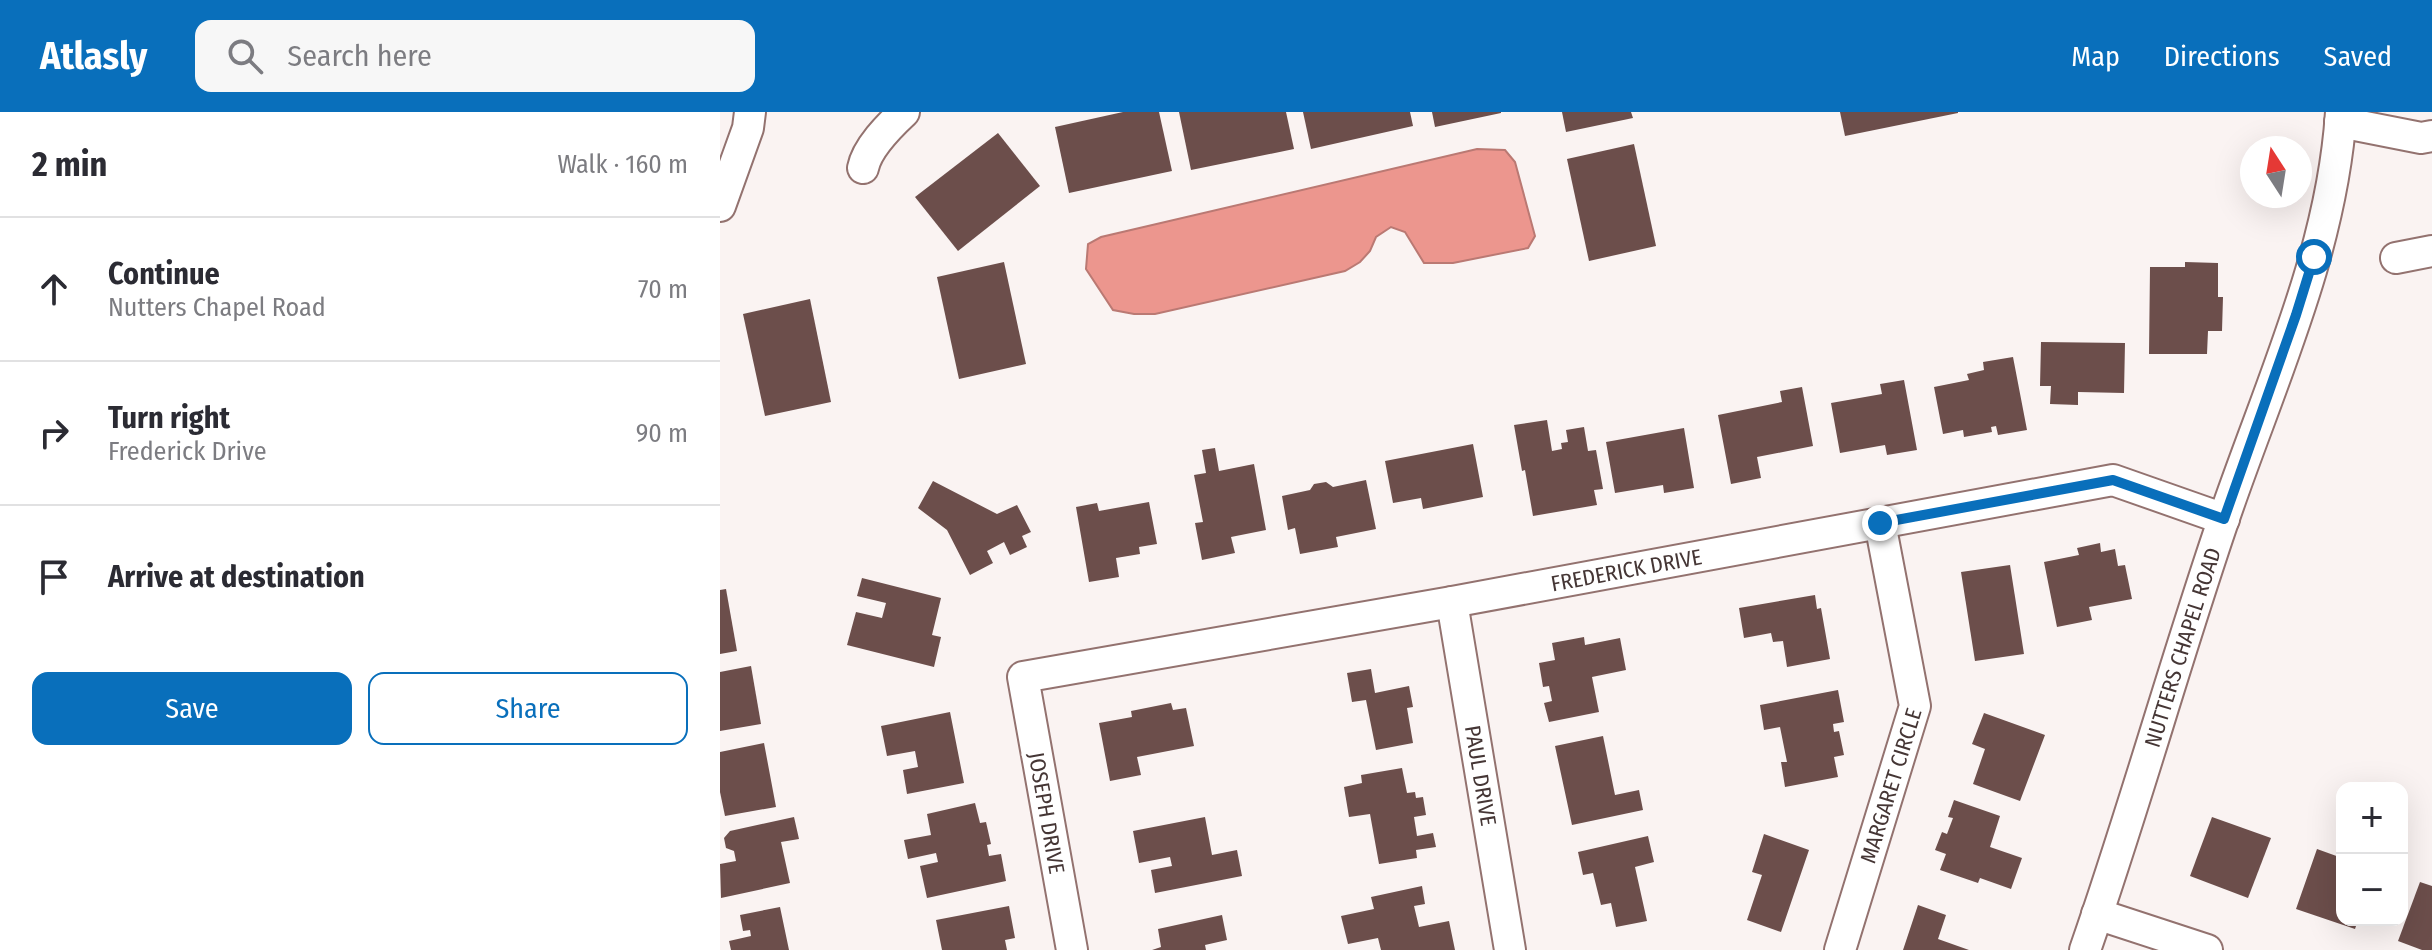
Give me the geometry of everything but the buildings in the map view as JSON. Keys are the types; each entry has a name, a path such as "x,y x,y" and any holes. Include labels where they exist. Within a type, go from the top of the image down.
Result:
{"street":[{"path":"720,206 748,128 750,112"},
{"path":"863,168 891,124 904,112"},
{"path":"2340,117 2421,138 2432,136"},
{"name":"NUTTERS CHAPEL ROAD","path":"2085,950 2224,519 2310,272 2328,201 2340,117"},
{"path":"2396,258 2432,251"},
{"name":"FREDERICK DRIVE","path":"1023,677 1452,602 2113,480 2224,519"},
{"name":"MARGARET CIRCLE","path":"1840,950 1915,706 1880,523"},
{"name":"PAUL DRIVE","path":"1452,602 1510,950"},
{"name":"JOSEPH DRIVE","path":"1023,677 1072,950"},
{"path":"2097,914 2207,950"}],"shaded area":[{"path":"1477,149 1505,150 1515,162 1535,236 1528,248 1453,263 1424,263 1405,232 1391,227 1376,237 1370,251 1360,262 1345,271 1155,314 1113,310 1086,269 1088,244 1101,237"}],"route":[{"path":"1880,523 2113,480 2224,519 2314,257"}]}
